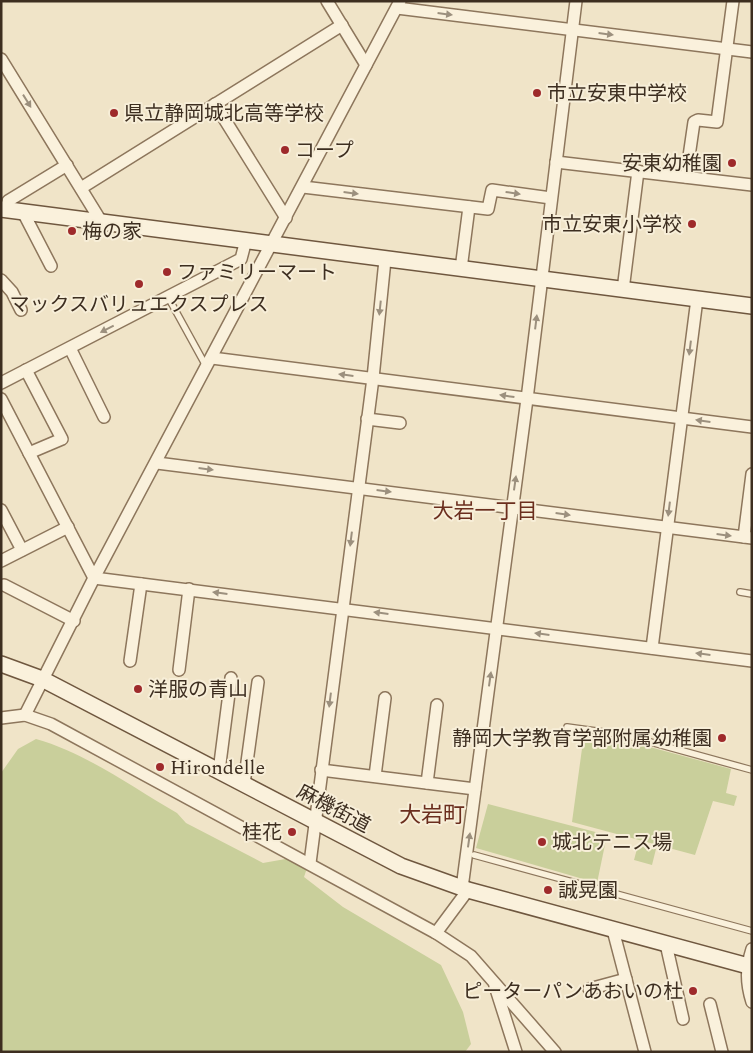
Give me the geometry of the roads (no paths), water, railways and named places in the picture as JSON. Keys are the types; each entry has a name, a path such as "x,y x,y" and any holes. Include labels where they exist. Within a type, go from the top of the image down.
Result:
{"street":[{"path":"327,1 366,65"},
{"path":"436,933 465,889 576,1"},
{"path":"686,177 694,122 698,120 717,122 733,1"},
{"path":"25,715 94,578 210,363 398,4 572,30 752,52"},
{"path":"81,188 342,25"},
{"path":"3,65 102,223"},
{"path":"215,104 286,218"},
{"path":"556,162 752,185"},
{"path":"67,166 8,201 4,210 752,306"},
{"path":"623,290 638,171"},
{"path":"302,187 488,209 492,190 552,198"},
{"path":"461,269 469,207"},
{"path":"22,212 51,266"},
{"path":"1,383 241,259 246,240"},
{"path":"241,259 257,272"},
{"path":"310,863 314,820 373,378 385,260"},
{"path":"1,280 12,292 21,310"},
{"path":"652,648 697,299"},
{"path":"70,348 104,417"},
{"path":"210,363 373,378 752,427"},
{"path":"26,370 62,438 29,453"},
{"path":"1,398 94,578"},
{"path":"367,418 400,423"},
{"path":"157,463 748,538 752,474"},
{"path":"1,510 22,550"},
{"path":"1,561 68,527"},
{"path":"94,578 752,661"},
{"path":"130,661 141,584"},
{"path":"4,585 74,621"},
{"path":"179,670 189,589"},
{"name":"麻機街道","path":"1,664 42,679 401,866 465,889 749,967"},
{"path":"219,771 230,678"},
{"path":"244,784 258,682"},
{"path":"375,776 385,698"},
{"path":"427,783 437,705"},
{"path":"1,718 25,715 60,729 436,933 471,956 555,1052"},
{"path":"321,770 476,789"},
{"path":"613,930 645,1052"},
{"path":"666,944 683,1019"},
{"path":"752,949 748,987 752,1002"},
{"path":"588,989 626,979"},
{"path":"494,982 516,1052"},
{"path":"710,1004 722,1052"}],"lane":[{"path":"168,297 210,363"},
{"path":"740,592 752,594"},
{"path":"567,727 625,735 752,770"},
{"path":"474,855 752,930"}],"place":[{"name":"市立安東中学校","path":"537,93"},
{"name":"県立静岡城北高等学校","path":"114,113"},
{"name":"コープ","path":"285,150"},
{"name":"安東幼稚園","path":"732,163"},
{"name":"市立安東小学校","path":"692,224"},
{"name":"梅の家","path":"72,231"},
{"name":"ファミリーマート","path":"167,272"},
{"name":"マックスバリュエクスプレス","path":"139,284"},
{"name":"洋服の青山","path":"138,689"},
{"name":"静岡大学教育学部附属幼稚園","path":"722,738"},
{"name":"Hirondelle","path":"160,767"},
{"name":"桂花","path":"292,832"},
{"name":"城北テニス場","path":"542,842"},
{"name":"誠晃園","path":"548,890"},
{"name":"ピーターパンあおいの杜","path":"693,991"}],"district":[{"name":"大岩一丁目","path":"485,511"},
{"name":"大岩町","path":"432,814"}]}
